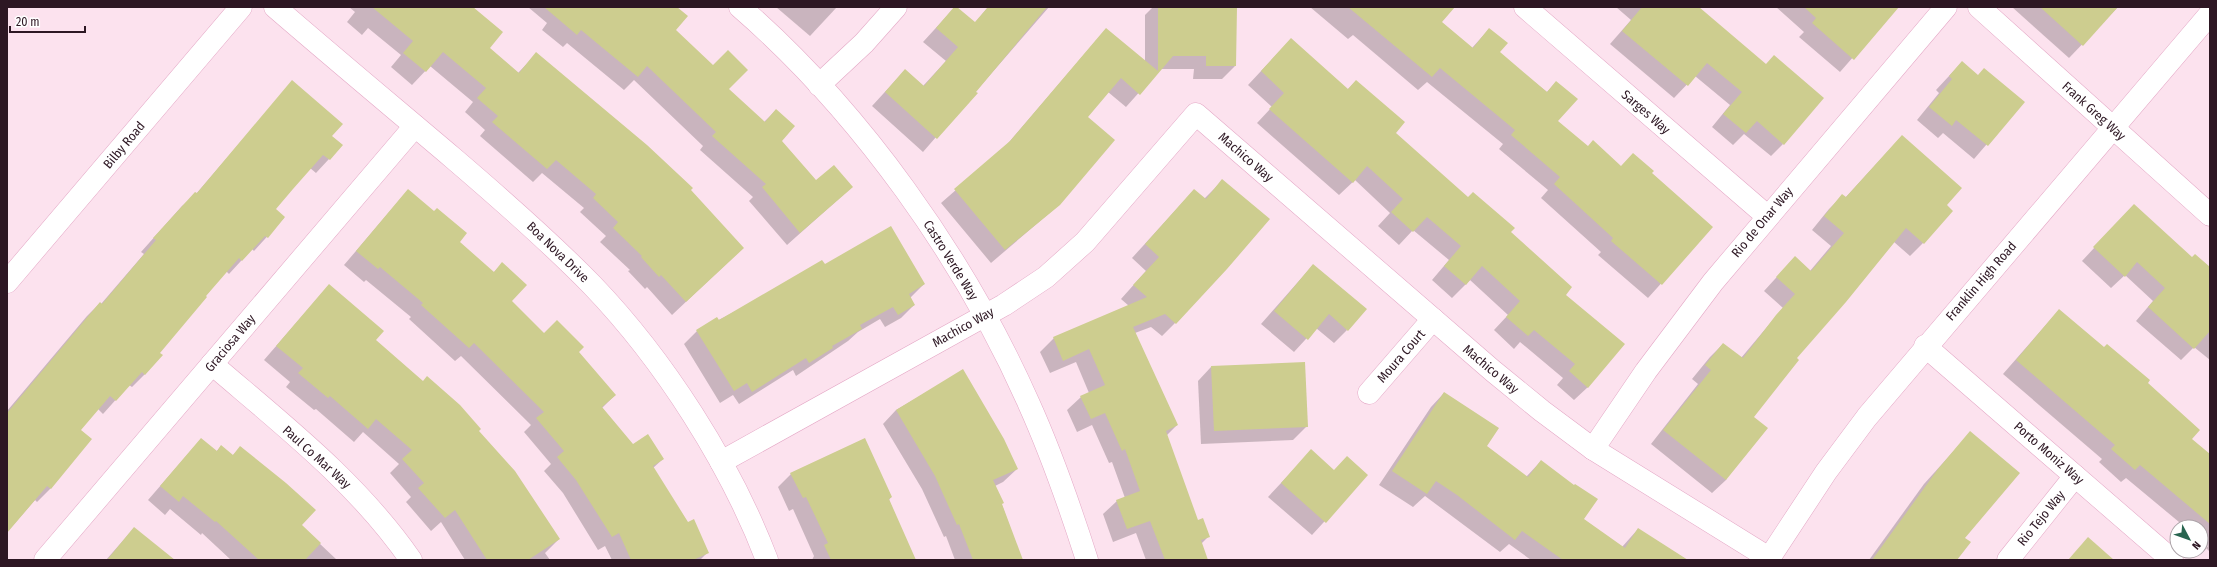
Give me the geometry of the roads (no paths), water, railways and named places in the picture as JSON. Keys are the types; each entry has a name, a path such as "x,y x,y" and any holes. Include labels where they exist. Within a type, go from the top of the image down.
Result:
{"street":[{"name":"Bilby Road","path":"7,282 241,7"},
{"name":"Boa Nova Drive","path":"275,7 535,228 593,286 629,327 678,393 721,462 759,539 767,560"},
{"name":"Castro Verde Way","path":"740,7 819,85 860,133 918,208 985,315 1029,404 1066,495 1087,560"},
{"path":"819,85 864,43 896,7"},
{"name":"Sarges Way","path":"1525,7 1767,216"},
{"name":"Rio de Onar Way","path":"1593,449 1646,371 1708,288 1767,216 1946,7"},
{"name":"Frank Greg Way","path":"1979,7 2210,215"},
{"name":"Franklin High Road","path":"1769,559 1826,472 1867,417 1925,346 2210,14"},
{"name":"Machico Way","path":"721,462 985,315 1046,277 1085,242 1196,114 1536,406 1593,449 1769,559"},
{"name":"Graciosa Way","path":"45,560 415,126"},
{"name":"Moura Court","path":"1369,393 1433,319"},
{"name":"Porto Moniz Way","path":"1925,346 2172,560"},
{"name":"Paul Co Mar Way","path":"212,364 329,464 362,497 392,533 411,560"},
{"name":"Rio Tejo Way","path":"2008,560 2075,476"}]}
